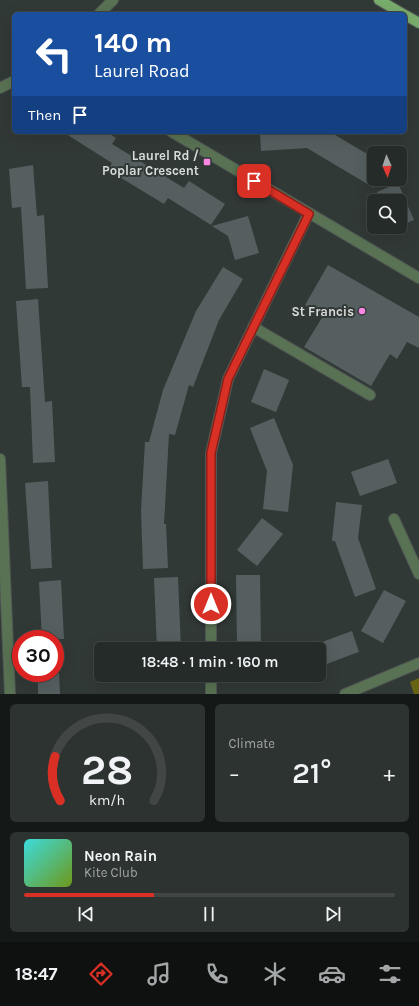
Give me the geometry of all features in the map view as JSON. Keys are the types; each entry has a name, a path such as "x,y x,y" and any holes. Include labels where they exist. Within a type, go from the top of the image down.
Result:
{"main road":[{"path":"379,0 400,12"},
{"path":"407,16 419,23"}],"street":[{"path":"101,12 114,0"},
{"path":"0,88 12,83"},
{"path":"175,134 419,278"},
{"path":"211,642 211,453 228,379 309,214"},
{"path":"253,327 370,395"},
{"path":"0,459 10,694"},
{"path":"394,519 419,574"},
{"path":"345,694 419,663"},
{"path":"211,682 211,694"}],"shaded area":[{"path":"419,678 419,694 414,694 410,682"}],"building":[{"path":"66,134 110,134 116,138 112,144 184,188 189,181 225,204 211,225 168,198 164,204 108,170 112,163"},
{"path":"260,134 333,134 367,154 367,184 307,148 261,151"},
{"path":"33,165 37,216 44,215 48,288 26,289 21,207 12,208 9,169"},
{"path":"391,186 399,186 403,194 378,194 377,192"},
{"path":"407,204 414,220 407,223"},
{"path":"248,216 259,253 235,260 228,236 212,226"},
{"name":"St Francis","path":"328,265 419,317 419,348 407,342 397,359 390,354 371,386 304,347 323,316 305,305"},
{"path":"223,267 243,279 219,320 193,387 189,385 175,435 169,434 164,524 166,524 168,568 143,569 141,510 145,442 149,442 163,390 196,311"},
{"path":"38,299 45,402 52,401 55,462 33,463 30,387 22,387 16,301"},
{"path":"264,369 289,380 276,412 251,402"},
{"path":"274,418 293,465 288,512 263,509 267,471 250,428"},
{"path":"388,459 397,483 360,496 351,472"},
{"path":"48,481 52,568 31,569 25,483"},
{"path":"336,502 362,505 358,538 376,589 355,597 335,541 332,541"},
{"path":"262,518 283,534 257,566 237,550"},
{"path":"236,575 260,575 261,642 237,642"},
{"path":"178,577 181,642 157,642 154,578"},
{"path":"61,580 64,630 42,630 39,582"},
{"path":"384,590 406,601 383,643 361,631"},
{"path":"352,631 359,652 326,664 326,642 322,642"},
{"path":"38,682 59,682 60,694 38,694"}],"place":[{"name":"Laurel Rd / Poplar Crescent","path":"207,162"},
{"name":"St Francis","path":"362,311"}],"route":[{"path":"211,604 211,453 228,379 309,214 254,181"}]}
